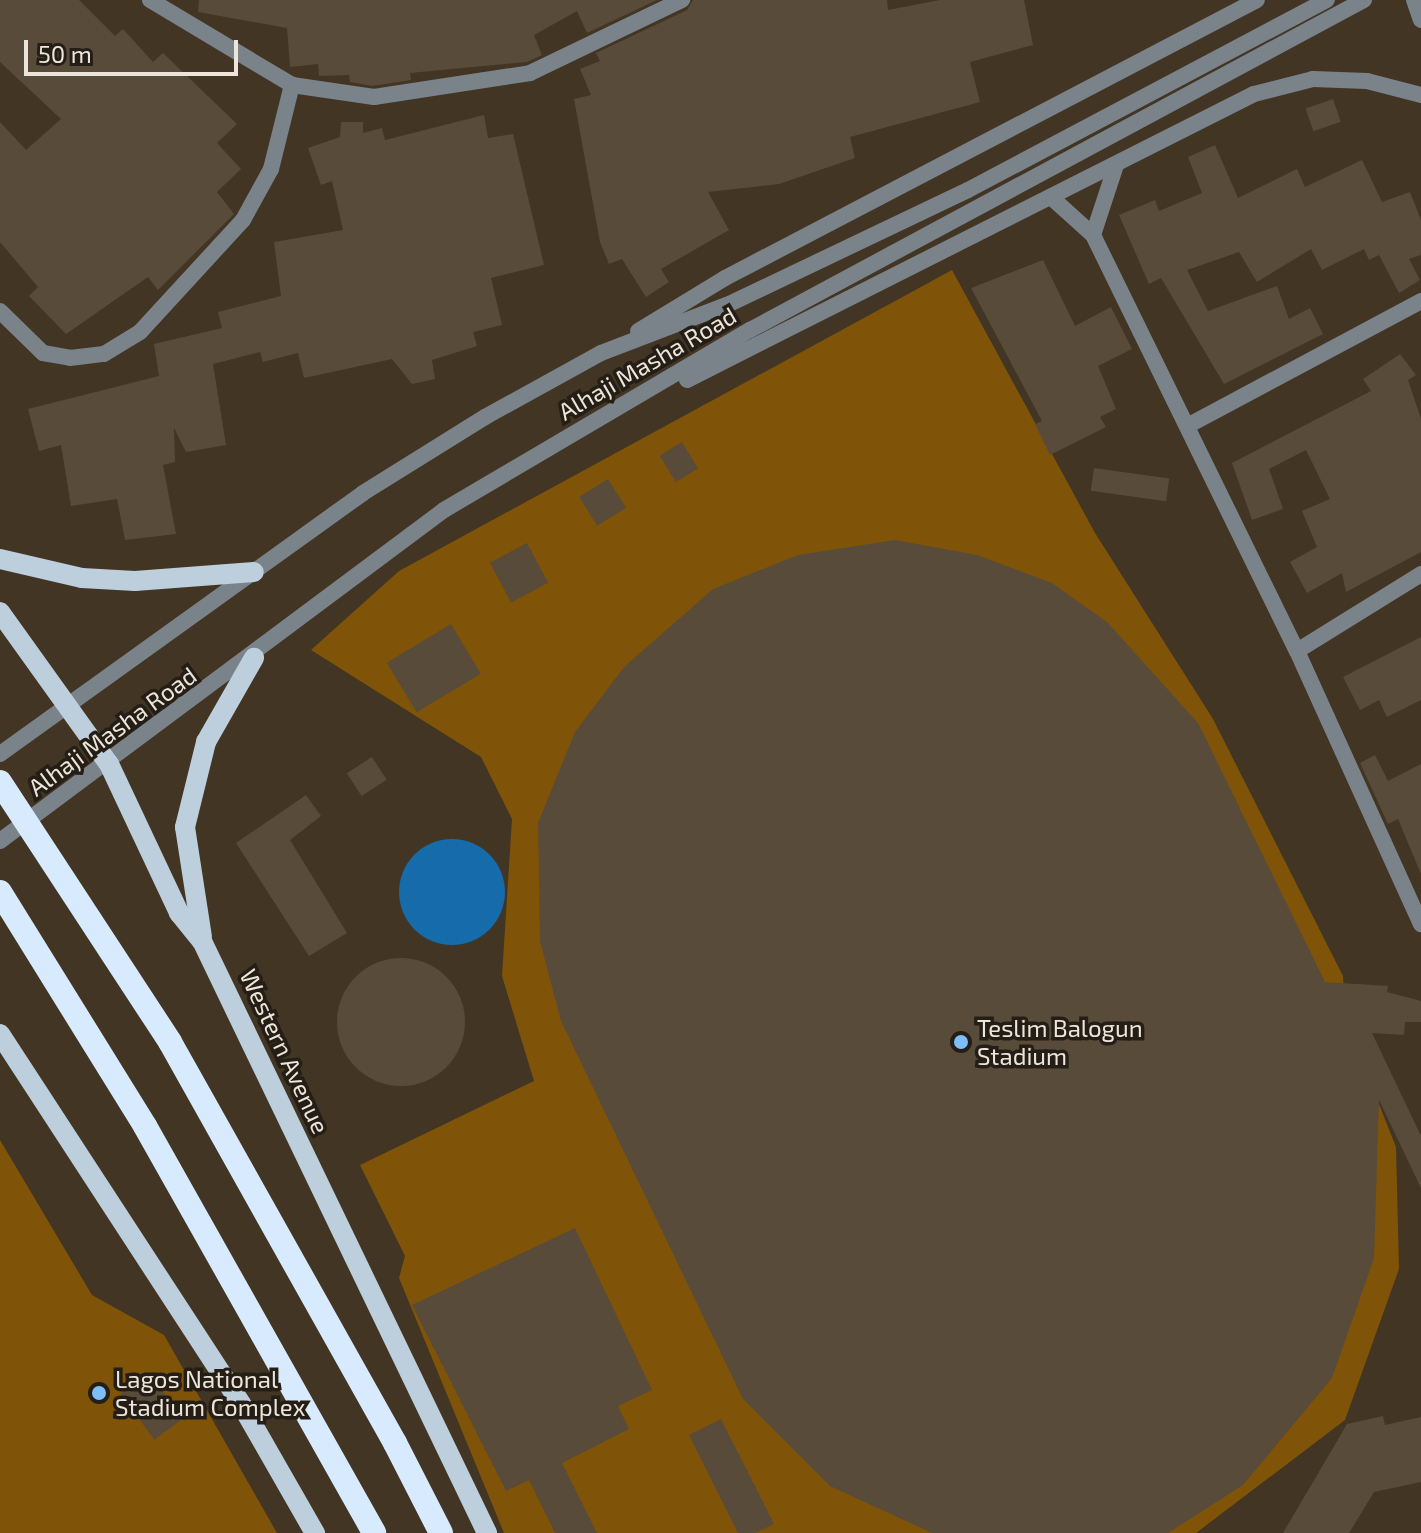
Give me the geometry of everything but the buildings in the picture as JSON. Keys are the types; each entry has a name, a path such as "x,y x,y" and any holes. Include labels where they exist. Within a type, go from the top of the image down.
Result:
{"highway":[{"path":"0,782 170,1042 395,1443 441,1533"},
{"path":"0,892 346,1476 374,1533"}],"main road":[{"path":"0,559 121,581 254,572"},
{"name":"Western Avenue","path":"0,612 71,705 109,764 179,913 202,941 487,1533"},
{"path":"202,941 185,827 206,742 254,658"},
{"path":"0,1034 241,1404 315,1533"}],"street":[{"path":"150,0 292,85 374,97 530,73 682,0"},
{"path":"601,353 725,278 1257,0"},
{"name":"Alhaji Masha Road","path":"0,754 363,493 601,353 727,305 968,190 1327,0"},
{"name":"Alhaji Masha Road","path":"0,841 254,658 444,510 976,207 1364,0"},
{"path":"1414,0 1421,20"},
{"path":"627,407 795,331 1254,94 1299,82 1367,81 1421,95"},
{"path":"0,311 43,353 70,358 104,354 140,332 243,220 271,169 292,85"},
{"path":"1093,235 1116,165"},
{"path":"1052,198 1093,235 1189,425 1297,651 1421,924"},
{"path":"1189,425 1421,301"},
{"path":"1297,651 1421,574"}],"shaded area":[{"name":"Teslim Balogun Stadium","path":"952,270 1095,533 1213,719 1343,976 1345,1019 1396,1147 1399,1269 1345,1420 1196,1533 504,1533 399,1278 405,1256 360,1165 534,1081 502,976 512,819 481,757 311,650 399,571"},
{"name":"Lagos National Stadium Complex","path":"0,1140 92,1295 164,1335 277,1533 0,1533"}],"water":[{"path":"452,839 472,843 489,855 501,872 505,892 501,912 489,929 472,941 452,945 432,941 415,929 403,912 399,892 403,872 415,855 432,843"}],"place":[{"name":"Teslim Balogun Stadium","path":"961,1042"},
{"name":"Lagos National Stadium Complex","path":"99,1393"}]}
